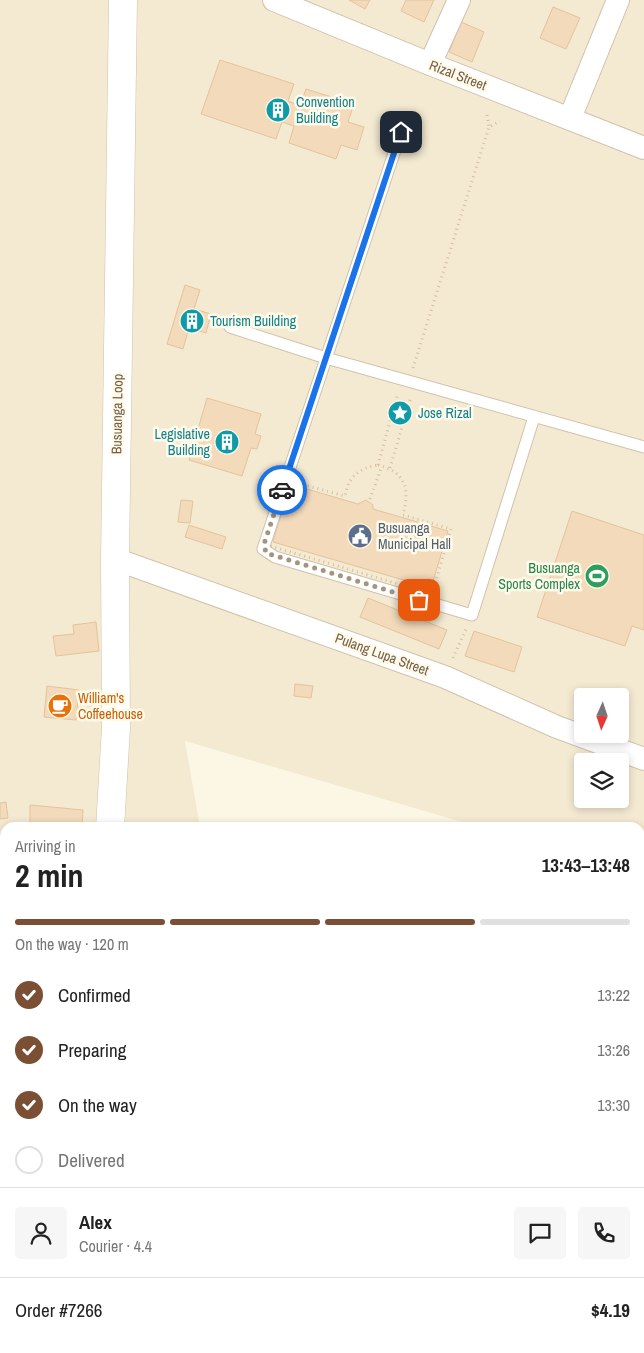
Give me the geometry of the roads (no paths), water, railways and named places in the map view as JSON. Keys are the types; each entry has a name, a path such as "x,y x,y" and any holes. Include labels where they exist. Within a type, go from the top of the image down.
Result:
{"main road":[{"name":"Busuanga Loop","path":"110,822 116,728 115,558 123,0"}],"street":[{"name":"Rizal Street","path":"274,0 644,148"},
{"path":"430,64 459,0"},
{"path":"570,118 618,0"},
{"name":"Pulang Lupa Street","path":"115,558 446,678 557,727 644,760"}],"lane":[{"path":"401,132 263,549 275,558 472,615 534,417"},
{"path":"230,327 326,358 644,447"}],"place":[{"name":"Convention Building","path":"278,110"},
{"name":"Tourism Building","path":"192,321"},
{"name":"Jose Rizal","path":"400,413"},
{"name":"Legislative Building","path":"227,442"},
{"name":"Busuanga Municipal Hall","path":"360,536"},
{"name":"Busuanga Sports Complex","path":"597,576"},
{"name":"William's Coffeehouse","path":"60,706"}]}
